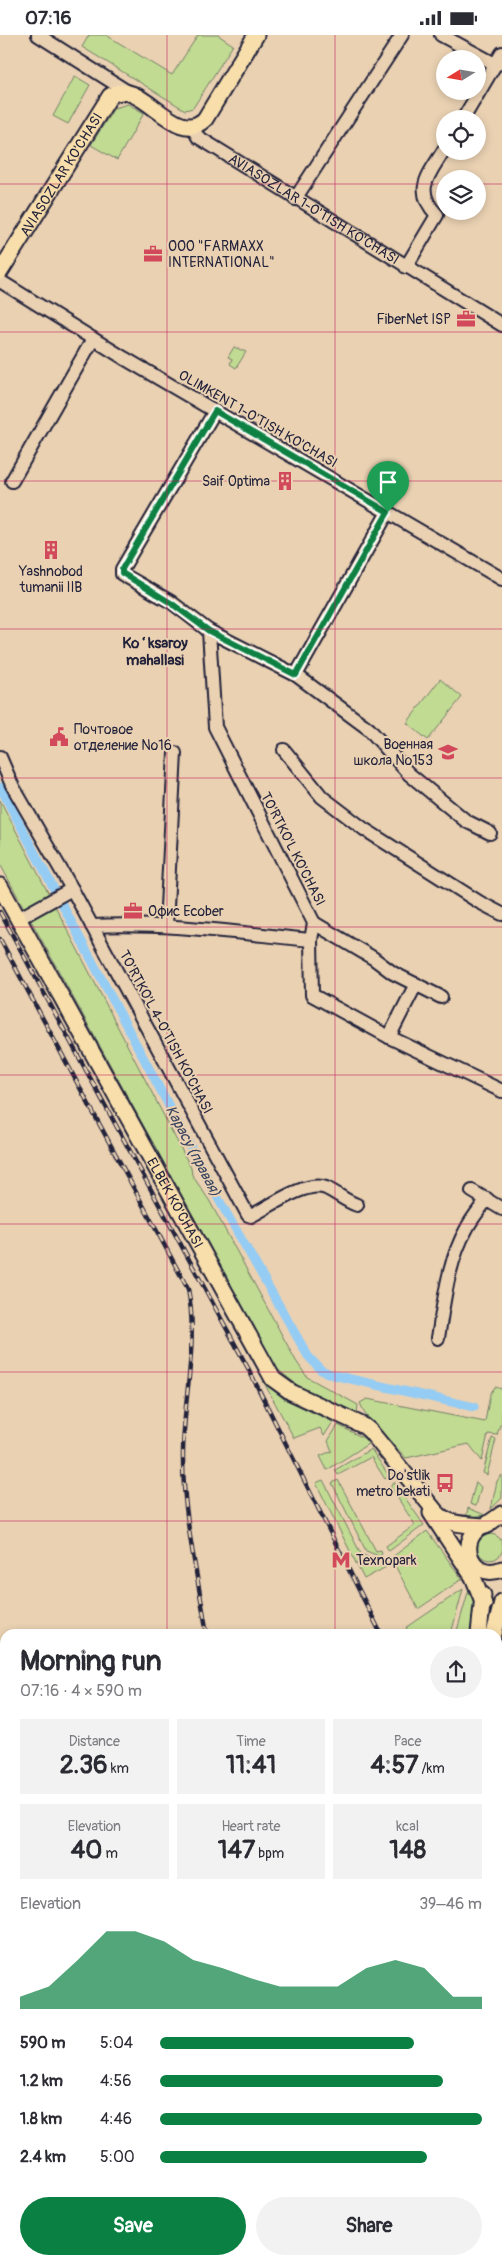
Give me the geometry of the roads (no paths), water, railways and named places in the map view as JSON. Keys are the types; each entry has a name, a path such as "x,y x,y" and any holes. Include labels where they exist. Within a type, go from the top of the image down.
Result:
{"main road":[{"path":"192,126 205,119 256,35"},
{"name":"AVIASOZLAR 1-O'TISH KO'CHASI","path":"116,92 179,124 192,126"},
{"name":"AVIASOZLAR KO'CHASI","path":"0,272 116,92"},
{"name":"ELBEK KO'CHASI","path":"0,886 273,1379 291,1392 364,1426 376,1437 442,1517 461,1524 502,1528"},
{"name":"ELBEK KO'CHASI","path":"402,1470 473,1577 484,1604"},
{"path":"502,1514 475,1531 469,1540 468,1551 472,1562 485,1571 502,1569"},
{"name":"ELBEK KO'CHASI","path":"452,1544 472,1562 481,1581 484,1604 480,1629"},
{"path":"495,1629 502,1602"}],"street":[{"name":"AVIASOZLAR 1-O'TISH KO'CHASI","path":"38,35 116,92"},
{"path":"295,199 402,35"},
{"path":"442,35 500,60 469,110"},
{"name":"AVIASOZLAR 1-O'TISH KO'CHASI","path":"192,126 198,137 295,199 502,325"},
{"path":"406,267 437,215 430,208 424,195 423,185 438,160"},
{"name":"OLIMKENT 1-O'TISH KO'CHASI","path":"0,281 93,339 502,579"},
{"path":"12,481 93,339"},
{"path":"215,411 122,573 171,603 209,631 296,675 369,729 409,774 466,821 490,833"},
{"path":"296,675 388,512"},
{"name":"TO'RTKO'L KO'CHASI","path":"209,631 215,727 314,923 311,940 312,995 389,1037 502,1091"},
{"path":"284,750 322,797 364,829 479,902 502,914"},
{"path":"166,926 175,753"},
{"name":"TO'RTKO'L 4-O'TISH KO'CHASI","path":"0,757 61,895 92,926 248,1215 250,1216 304,1188 316,1186 326,1188 357,1205"},
{"path":"18,919 61,895"},
{"path":"314,923 373,958 393,973 440,997"},
{"path":"92,926 126,924 166,926 311,940"},
{"path":"389,1037 416,984"},
{"path":"472,1191 502,1209"},
{"path":"438,1338 443,1303 454,1259 467,1228 487,1199"}],"waterway":[{"name":"Карасу (правая)","path":"0,787 215,1193 308,1356 321,1370 333,1375 474,1407"}],"railway":[{"path":"0,912 248,1368 378,1629"},
{"path":"0,939 188,1289 192,1331 183,1439 185,1503 206,1629"}],"place":[{"name":"OOO \"FARMAXX INTERNATIONAL\"","path":"153,254"},
{"name":"FiberNet ISP","path":"466,319"},
{"name":"Saif Optima","path":"285,481"},
{"name":"Yashnobod tumanii IIB","path":"51,550"},
{"name":"Почтовое отделение №16","path":"59,737"},
{"name":"Военная школа №153","path":"448,752"},
{"name":"Офис Ecober","path":"133,911"},
{"name":"Do'stlik metro bekati","path":"445,1483"},
{"name":"Texnopark","path":"341,1560"}],"district":[{"name":"Koʻksaroy mahallasi","path":"155,652"}]}
